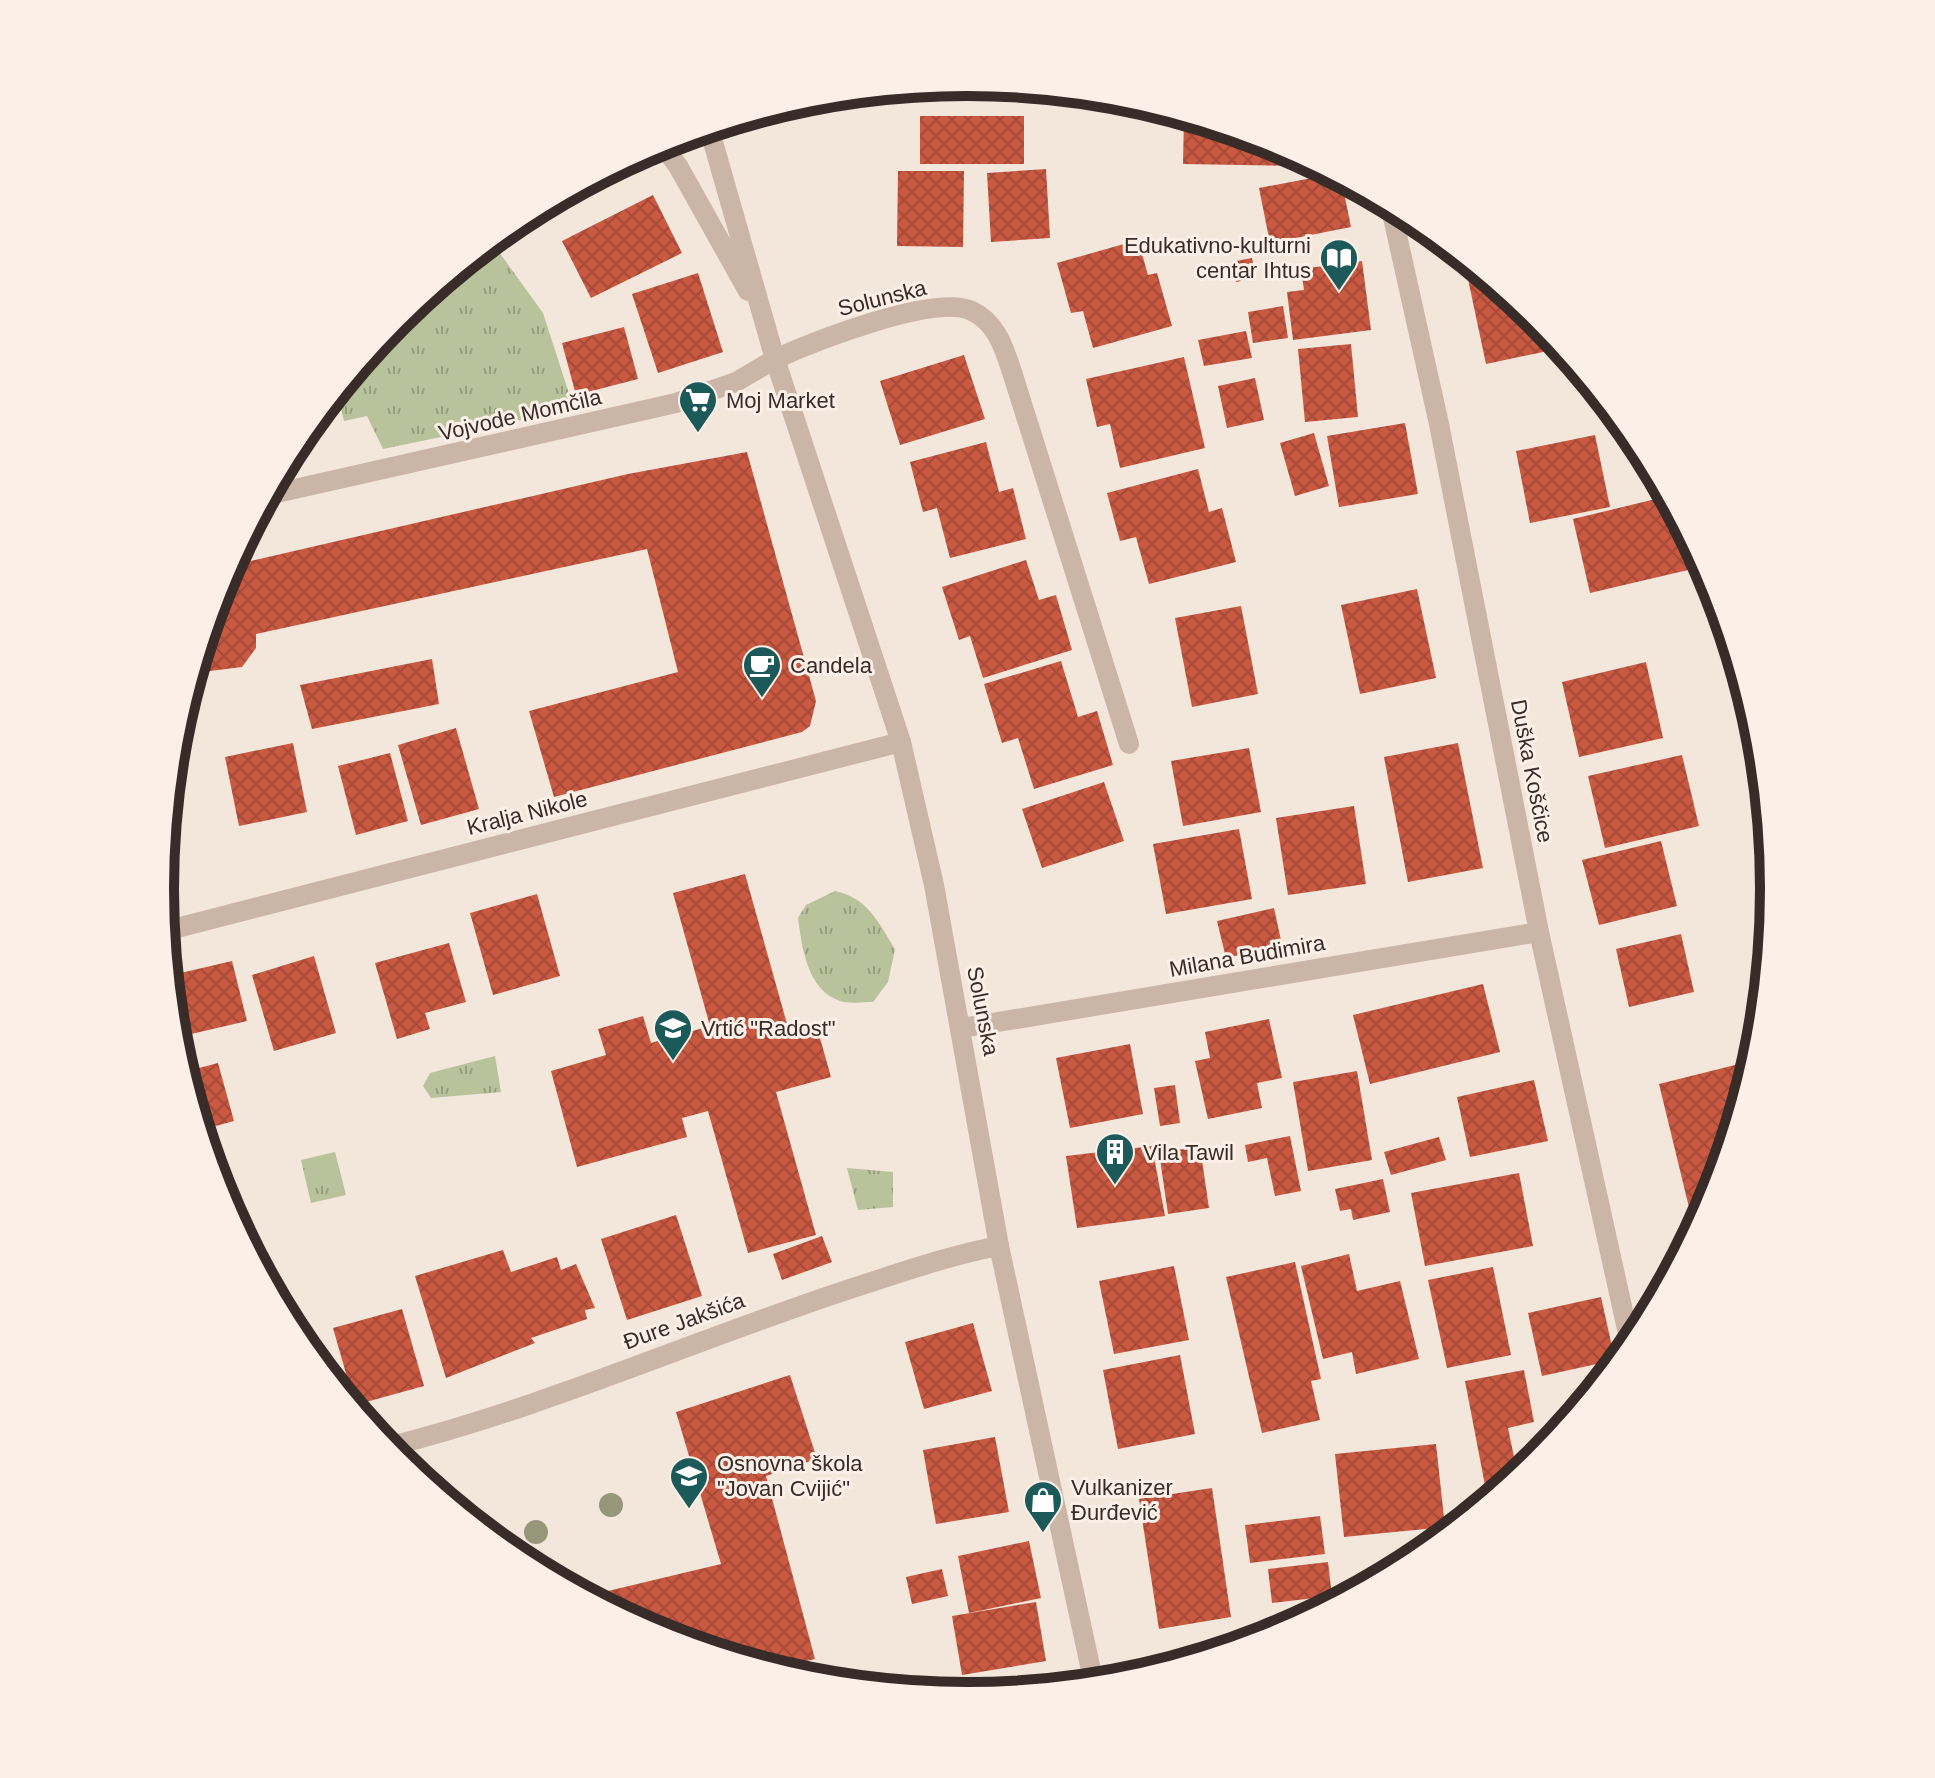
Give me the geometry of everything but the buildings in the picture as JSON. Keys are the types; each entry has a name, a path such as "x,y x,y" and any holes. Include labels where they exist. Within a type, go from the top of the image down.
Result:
{"street":[{"name":"Solunska","path":"712,138 775,359 901,742 934,885 962,1028 999,1246 1091,1672"},
{"name":"Solunska","path":"668,154 693,192 765,322"},
{"name":"Duška Koščice","path":"1394,221 1439,424 1539,932 1627,1330"},
{"name":"Solunska","path":"775,359 842,331 938,308 957,306 988,322 997,333 1012,372 1129,744"},
{"name":"Vojvode Momčila","path":"281,492 676,403 736,382 775,359"},
{"name":"Kralja Nikole","path":"176,928 901,742"},
{"name":"Milana Budimira","path":"962,1028 1539,932"},
{"name":"Đure Jakšića","path":"400,1443 550,1395 828,1296 962,1253 999,1246"}],"green space":[{"path":"498,251 543,313 574,409 383,449 367,416 344,421 340,404 371,366 445,293"},
{"path":"835,891 864,905 895,949 888,982 873,1002 844,1002 829,995 813,978 808,966 798,918 806,905"},
{"path":"495,1056 501,1092 431,1098 423,1086 430,1073"},
{"path":"335,1152 346,1195 311,1203 301,1160"},
{"path":"847,1168 893,1172 893,1207 858,1210"}],"place":[{"name":"Edukativno-kulturni centar Ihtus","path":"1339,292"},
{"name":"Moj Market","path":"698,434"},
{"name":"Candela","path":"762,699"},
{"name":"Vrtić \"Radost\"","path":"673,1062"},
{"name":"Vila Tawil","path":"1115,1186"},
{"name":"Osnovna škola \"Jovan Cvijić\"","path":"689,1510"},
{"name":"Vulkanizer Đurđević","path":"1043,1534"}]}
